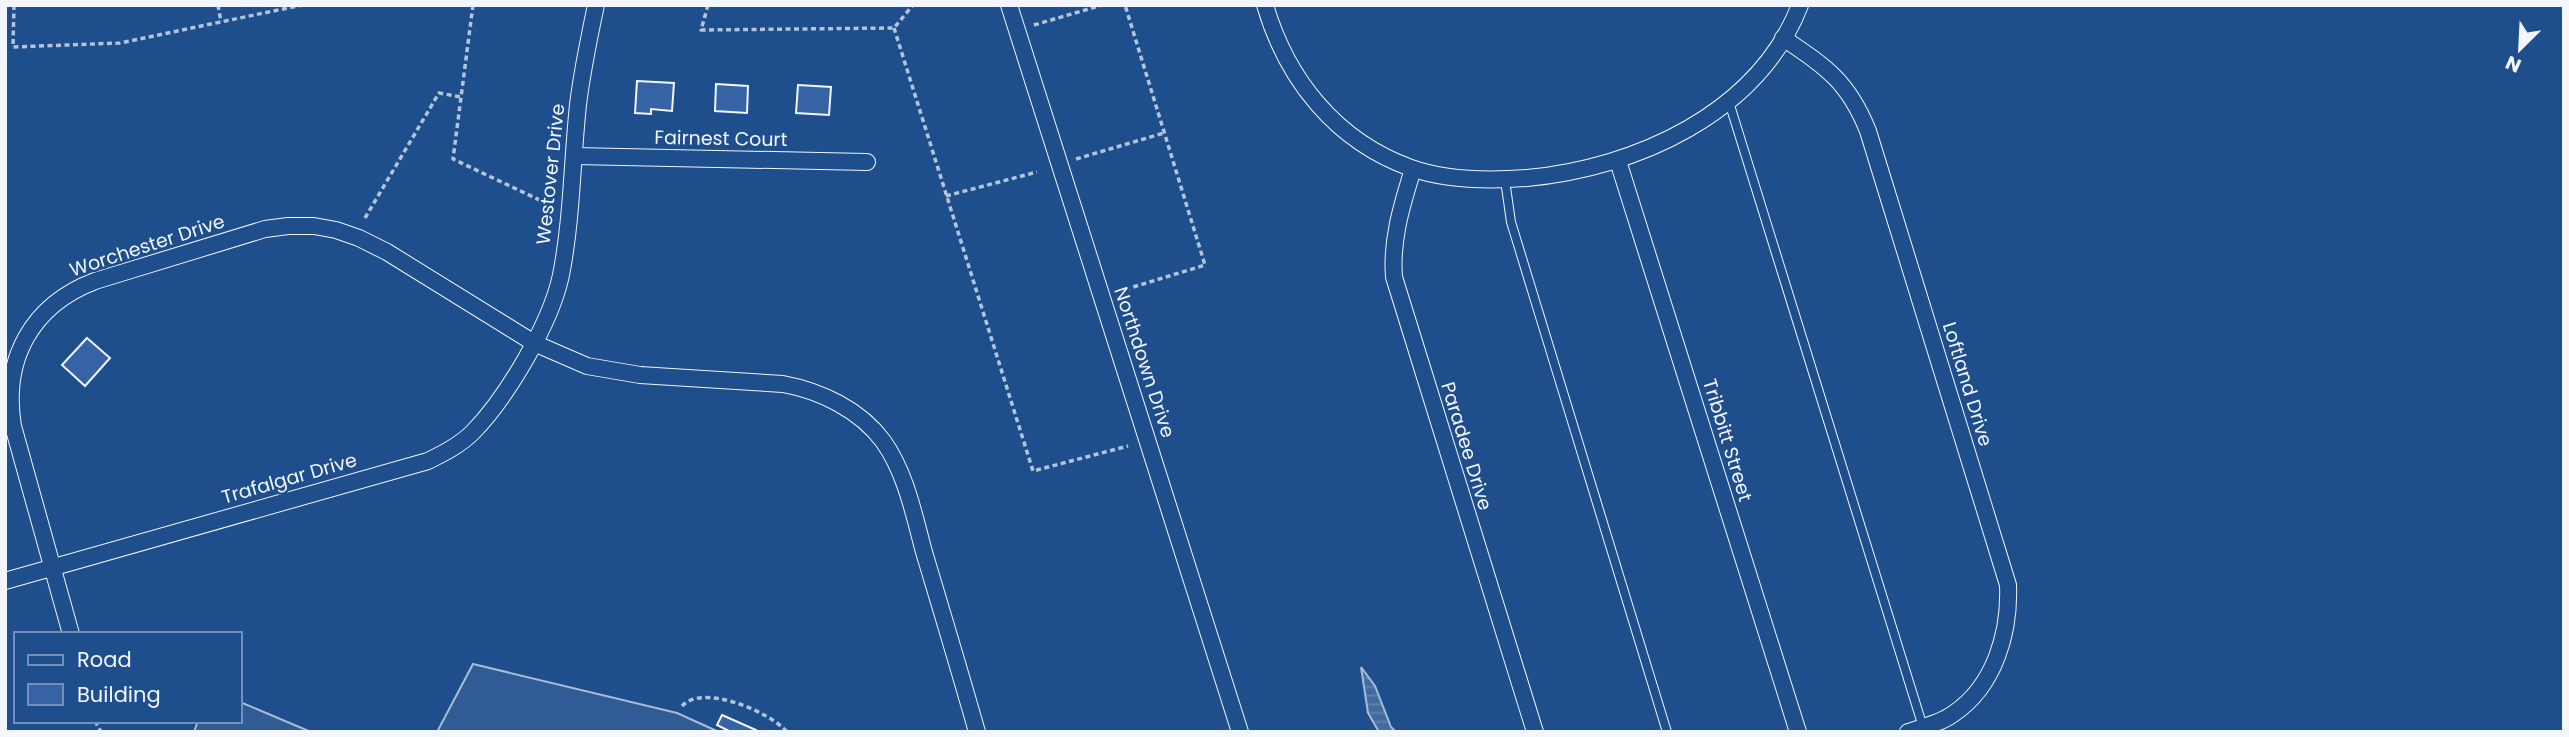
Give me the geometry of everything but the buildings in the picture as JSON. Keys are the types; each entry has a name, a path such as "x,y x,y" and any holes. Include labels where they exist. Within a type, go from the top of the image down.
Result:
{"street":[{"name":"Westover Drive","path":"534,343 554,299 561,275 578,105 597,5"},
{"name":"Northdown Drive","path":"1009,5 1240,732"},
{"path":"1265,5 1286,62 1304,89 1326,116 1362,143 1413,169 1449,177 1505,180 1543,177 1618,161 1686,130 1728,101 1764,67 1800,5"},
{"name":"Loftland Drive","path":"1783,38 1824,66 1843,85 1858,106 2008,585 2009,609 2005,636 1984,683 1969,702 1952,715 1915,729"},
{"name":"Fairnest Court","path":"575,156 867,162"},
{"name":"Tribbitt Street","path":"1618,161 1798,732"},
{"name":"Paradee Drive","path":"1413,169 1398,219 1394,242 1394,277 1535,732"},
{"name":"Worchester Drive","path":"70,632 9,405 10,381 27,337 40,316 55,301 77,288 265,229 314,226 359,238 387,252 534,343"},
{"path":"534,343 561,357 611,372 783,384 806,388 828,397 867,424 884,442 907,491 977,732"},
{"name":"Trafalgar Drive","path":"5,581 428,461 452,449 472,432 505,390 534,343"}],"lane":[{"path":"1728,101 1915,729"},
{"path":"1505,180 1511,222 1667,732"}],"path":[{"path":"14,5 13,47 120,43 302,5"},
{"path":"218,5 221,22"},
{"path":"473,5 453,159 548,204"},
{"path":"708,5 701,30 894,28 913,5"},
{"path":"1034,25 1102,5"},
{"path":"1117,292 1205,265 1125,5"},
{"path":"894,28 1033,471 1128,446"},
{"path":"365,218 439,93 461,97"},
{"path":"1076,159 1164,133"},
{"path":"946,197 1037,172"},
{"path":"682,706 690,699 705,696 724,699 777,722 787,732"}],"shaded area":[{"path":"473,664 677,713 719,732 437,732"},
{"path":"1361,667 1375,686 1391,727 1396,732 1379,732 1368,713"},
{"path":"242,703 311,732 194,732 197,723 242,723"}]}
